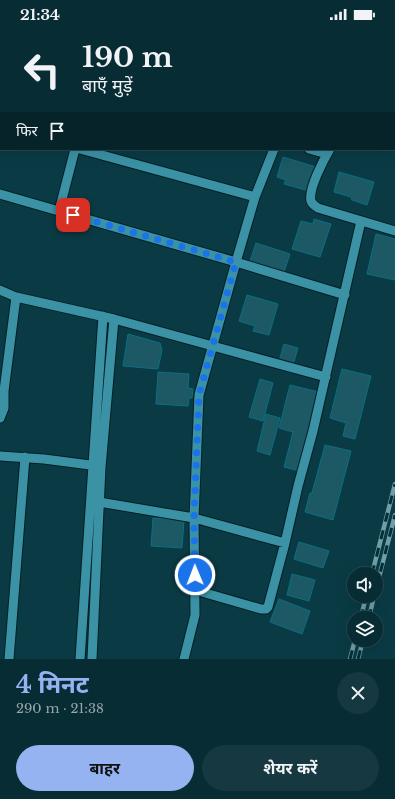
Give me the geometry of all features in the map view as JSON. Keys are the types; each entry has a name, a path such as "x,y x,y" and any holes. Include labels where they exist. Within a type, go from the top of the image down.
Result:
{"street":[{"path":"59,211 75,150"},
{"path":"84,150 255,197"},
{"path":"184,659 195,615 194,518 199,395 255,197 274,150"},
{"path":"319,150 329,151 322,164 311,195 313,205 318,208 395,231"},
{"path":"0,194 345,295"},
{"path":"195,590 261,610 266,609 270,602 326,377 361,221"},
{"path":"0,290 16,297 103,316 326,377"},
{"path":"0,418 4,408 2,391 16,297"},
{"path":"92,659 99,502 97,466 103,316"},
{"path":"80,659 90,501 97,466 114,319"},
{"path":"0,456 25,457 97,466"},
{"path":"9,659 25,457"},
{"path":"90,501 194,518 285,543"}],"building":[{"path":"283,157 316,167 309,191 284,184 286,180 277,177"},
{"path":"339,172 374,182 367,205 352,200 351,197 334,192"},
{"path":"314,219 331,224 320,257 292,249 301,221 313,224"},
{"path":"376,234 395,239 395,280 367,274"},
{"path":"256,243 290,254 284,272 250,261"},
{"path":"247,295 278,304 269,335 253,331 255,326 239,321"},
{"path":"128,334 160,343 162,350 158,369 123,366"},
{"path":"284,344 298,348 293,365 279,361"},
{"path":"342,369 371,376 355,439 343,436 346,423 330,418"},
{"path":"158,372 189,374 188,388 193,389 192,398 189,398 188,406 156,404"},
{"path":"260,379 273,383 263,421 249,417"},
{"path":"290,385 319,392 300,471 284,467 293,432 279,428"},
{"path":"266,414 280,418 270,455 257,451"},
{"path":"325,445 351,451 333,520 305,512 310,493 312,493"},
{"path":"153,518 184,520 182,548 151,546"},
{"path":"299,542 329,551 323,568 294,559"},
{"path":"292,574 315,580 309,601 287,595"},
{"path":"279,599 310,611 302,634 270,622"}],"railway":[{"path":"374,567 395,484"},
{"path":"382,567 395,515"},
{"path":"363,611 364,603"},
{"path":"371,611 372,603"},
{"path":"350,659 353,647"},
{"path":"358,659 361,647"}],"route":[{"path":"73,215 236,262 199,395 194,518 195,575"}]}
